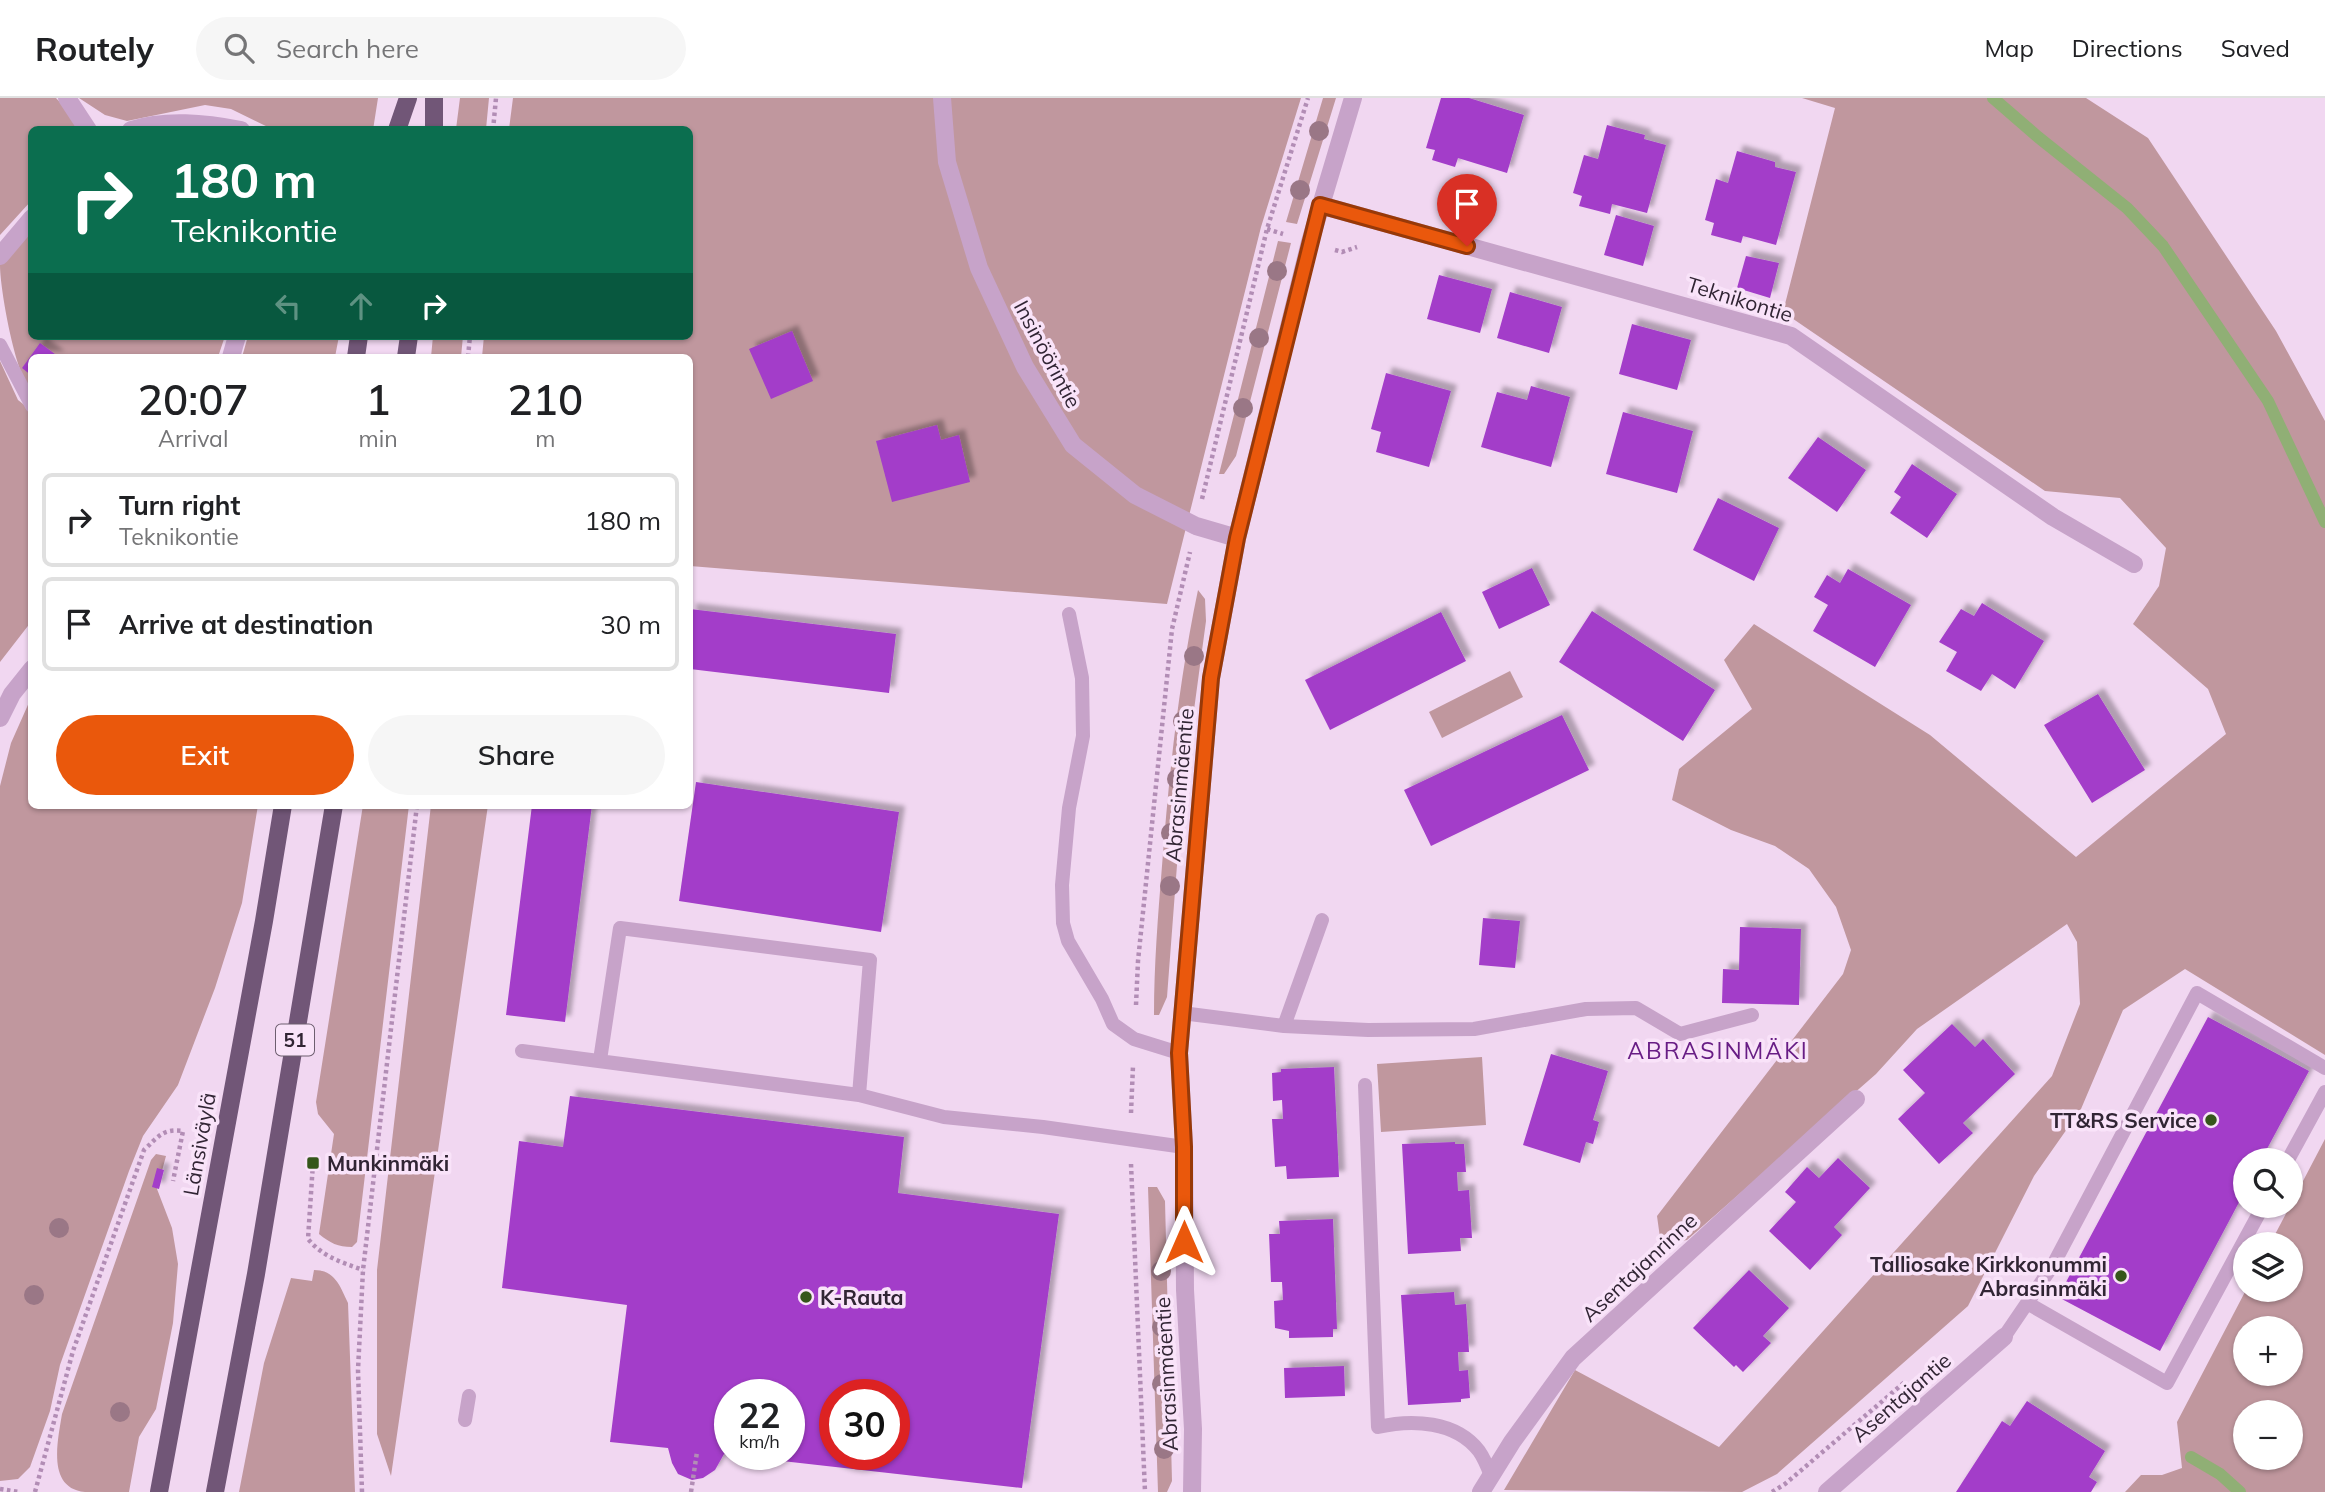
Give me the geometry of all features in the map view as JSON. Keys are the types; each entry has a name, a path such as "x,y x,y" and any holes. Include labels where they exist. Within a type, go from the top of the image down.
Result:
{"main road":[{"path":"398,126 408,98"},
{"path":"434,98 434,126"},
{"name":"Länsiväylä","path":"159,1492 282,809"},
{"name":"51","path":"215,1492 256,1274 333,809"}],"street":[{"path":"67,98 85,126"},
{"name":"Insinöörintie","path":"942,98 947,162 979,268 1025,367 1073,445 1135,495 1196,526 1237,538"},
{"name":"Abrasinmäentie","path":"1192,1492 1193,1429 1185,1290 1184,1147 1179,1053 1211,678 1237,538 1320,205 1353,98"},
{"path":"142,126 222,126"},
{"name":"Teknikontie","path":"1320,205 1791,336 2053,517 2134,565"},
{"path":"0,256 28,223"},
{"path":"0,718 12,694 28,674"},
{"name":"Asentajanrinne","path":"1481,1492 1512,1442 1573,1358 1856,1099"},
{"name":"Asentajantie","path":"1827,1492 2004,1337"}],"lane":[{"path":"0,345 28,398"},
{"path":"1069,614 1082,678 1083,736 1069,808 1062,885 1063,923 1068,941 1102,999 1113,1024 1134,1039 1179,1053"},
{"path":"1284,1026 1322,920"},
{"path":"600,1060 620,928 856,958 870,960 859,1096"},
{"path":"2004,1337 2053,1265 2197,993 2325,1068"},
{"path":"1182,1013 1284,1026 1368,1030 1474,1028 1586,1009 1636,1008 1680,1034 1752,1015"},
{"path":"522,1051 859,1096 944,1117 1043,1127 1184,1147"},
{"path":"1365,1085 1378,1427 1412,1422 1451,1429 1465,1437 1480,1452 1491,1476"},
{"path":"2295,1148 2325,1092"},
{"path":"2027,1303 2167,1383 2256,1218"},
{"path":"465,1420 469,1396"}],"path":[{"path":"493,126 496,98"},
{"path":"362,1492 358,1370 363,1270 417,809"},
{"path":"35,1492 72,1351 144,1150 171,1129 183,1131 173,1181"},
{"path":"313,1163 308,1239 317,1249 333,1259 363,1270"},
{"path":"691,1492 697,1452"},
{"path":"0,1489 19,1492"}],"shaded area":[{"path":"0,98 56,98 79,126 28,126 28,204 0,235"},
{"path":"79,98 378,98 374,126 266,126 231,109 205,105 127,121 105,115"},
{"path":"460,98 489,98 486,126 456,126"},
{"path":"513,98 1301,98 1261,227 1167,604 693,566 693,354 482,354 484,340 693,340 693,126 509,126"},
{"path":"1323,98 1336,98 1297,224 1286,222"},
{"path":"1802,98 2086,98 2148,138 2276,331 2325,421 2325,1055 2185,969 2123,1010 2081,1109 2034,1176 1968,1306 1777,1474 1742,1492 1504,1490 1575,1370 1719,1447 2052,1076 2080,1004 2077,942 2067,924 1917,1029 1876,1074 1687,1240 1661,1245 1657,1216 1843,974 1851,950 1836,907 1809,869 1775,846 1731,830 1672,800 1679,769 1752,709 1724,660 1754,624 1930,735 2076,857 2226,734 2208,689 2133,624 2159,586 2166,548 2120,498 2045,491 1783,312 1835,108"},
{"path":"28,230 28,340 224,340 219,354 28,354 28,387 14,350 3,292 0,265"},
{"path":"1278,241 1291,243 1236,456 1224,474 1219,474"},
{"path":"247,340 338,340 336,354 243,354"},
{"path":"433,340 463,340 461,354 431,354"},
{"path":"0,361 18,400 28,408 28,626 0,662"},
{"path":"1198,590 1205,599 1206,621 1182,799 1167,997 1159,1015 1154,1015 1158,921 1171,762 1185,658"},
{"path":"1510,671 1523,697 1442,738 1429,712"},
{"path":"28,705 28,809 257,809 242,903 215,988 178,1085 143,1136 129,1171 60,1365 50,1411 30,1467 18,1479 0,1481 0,786 11,743"},
{"path":"362,809 409,809 357,1242 352,1247 334,1244 319,1234 334,1134 318,1114 316,1102"},
{"path":"431,809 487,809 391,1476 377,1434 377,1270"},
{"path":"1482,1057 1486,1125 1381,1132 1377,1064"},
{"path":"2325,1139 2325,1492 2125,1492 2141,1475 2162,1475 2182,1468 2177,1422 2240,1302 2303,1302 2303,1232 2276,1232 2284,1218 2303,1218 2303,1181"},
{"path":"156,1154 166,1156 157,1189 172,1228 178,1264 173,1323 156,1409 139,1437 129,1492 85,1492 73,1489 64,1482 60,1472 57,1449 62,1414 151,1160"},
{"path":"1148,1187 1157,1187 1165,1201 1172,1481 1167,1492 1158,1492"},
{"path":"314,1270 332,1276 348,1303 355,1492 239,1492 264,1363 291,1278 312,1281"}],"building":[{"path":"1441,98 1469,98 1524,115 1507,173 1458,158 1455,167 1432,160 1435,150 1426,148"},
{"path":"1607,125 1645,135 1644,139 1666,145 1647,213 1612,204 1610,214 1579,206 1582,196 1573,193 1584,155 1598,159"},
{"path":"1737,151 1775,162 1775,167 1796,172 1776,245 1743,236 1741,243 1711,235 1714,223 1705,220 1716,179 1728,183"},
{"path":"1616,215 1654,226 1643,266 1604,255"},
{"path":"1746,256 1779,263 1770,298 1737,288"},
{"path":"1439,275 1492,289 1480,333 1427,319"},
{"path":"1510,292 1562,307 1549,353 1497,338"},
{"path":"1632,324 1691,340 1677,390 1619,374"},
{"path":"792,331 813,381 771,399 749,349"},
{"path":"40,343 55,354 32,354"},
{"path":"28,360 28,373 22,368"},
{"path":"1386,373 1451,391 1429,467 1376,452 1381,432 1371,429"},
{"path":"1531,386 1570,397 1551,467 1481,447 1497,392 1527,400"},
{"path":"1623,412 1693,431 1677,493 1606,474"},
{"path":"937,425 941,440 959,435 970,482 892,502 876,441"},
{"path":"1818,437 1866,470 1837,512 1788,478"},
{"path":"1912,464 1957,494 1927,538 1890,513 1901,497 1894,492"},
{"path":"1718,498 1779,528 1754,581 1693,550"},
{"path":"1532,568 1550,605 1499,629 1482,592"},
{"path":"1848,569 1911,605 1875,667 1813,631 1828,605 1814,597 1827,575 1840,583"},
{"path":"1982,603 2044,641 2015,689 1992,674 1981,691 1946,671 1957,652 1939,642 1961,609 1974,616"},
{"path":"693,609 896,634 889,693 693,669"},
{"path":"1592,611 1715,690 1683,741 1559,662"},
{"path":"1441,612 1466,661 1330,730 1305,680"},
{"path":"2098,694 2145,770 2092,803 2044,725"},
{"path":"1562,715 1589,770 1431,846 1404,790"},
{"path":"696,782 899,812 881,932 679,901"},
{"path":"532,809 592,809 565,1022 506,1015"},
{"path":"1483,918 1520,921 1515,968 1479,965"},
{"path":"1740,927 1801,929 1799,1005 1722,1003 1723,969 1739,970"},
{"path":"2208,1017 2309,1071 2267,1148 2233,1148 2233,1214 2160,1351 2058,1297"},
{"path":"1952,1024 1975,1047 1983,1039 2015,1074 1963,1123 1973,1133 1939,1164 1898,1119 1925,1093 1903,1070"},
{"path":"1551,1054 1608,1071 1593,1120 1599,1122 1593,1144 1586,1142 1580,1163 1523,1145"},
{"path":"1334,1067 1339,1177 1287,1179 1286,1166 1275,1167 1272,1119 1283,1119 1282,1100 1273,1101 1272,1073 1281,1072 1281,1069"},
{"name":"K-Rauta","path":"570,1096 904,1137 898,1193 1059,1214 1022,1488 862,1470 910,1470 910,1379 819,1379 819,1465 805,1464 805,1379 714,1379 715,1470 703,1478 692,1480 678,1474 668,1448 610,1442 627,1305 502,1288 519,1141 563,1147"},
{"path":"1402,1144 1464,1144 1466,1172 1457,1172 1458,1191 1469,1190 1472,1238 1460,1238 1461,1251 1408,1254"},
{"path":"1838,1158 1870,1188 1834,1227 1842,1235 1810,1270 1769,1231 1796,1202 1785,1192 1807,1167 1819,1178"},
{"path":"157,1168 164,1170 159,1189 152,1187"},
{"path":"1333,1219 1337,1329 1333,1329 1333,1337 1289,1338 1289,1331 1275,1328 1274,1301 1283,1300 1282,1282 1271,1282 1269,1234 1280,1234 1279,1221"},
{"path":"1749,1270 1789,1308 1763,1336 1771,1343 1743,1372 1736,1365 1734,1367 1693,1328"},
{"path":"1454,1292 1455,1305 1466,1304 1469,1352 1458,1352 1459,1371 1468,1370 1470,1398 1461,1399 1461,1402 1408,1405 1401,1295"},
{"path":"1344,1366 1345,1396 1285,1398 1284,1368"},
{"path":"2027,1401 2105,1451 2089,1477 2097,1482 2091,1492 1956,1492 2002,1421 2010,1426"}],"waterway":[{"path":"1993,98 2127,208 2163,246 2268,401 2325,522"},
{"path":"2191,1457 2220,1474 2240,1492"}],"place":[{"name":"TT&RS Service","path":"2211,1120"},
{"name":"Munkinmäki","path":"313,1163"},
{"name":"Talliosake Kirkkonummi Abrasinmäki","path":"2121,1276"},
{"name":"K-Rauta","path":"806,1297"}],"district":[{"name":"ABRASINMÄKI","path":"1718,1050"}],"route":[{"path":"1184,1242 1184,1147 1179,1053 1211,678 1237,538 1320,205 1467,246"}]}
